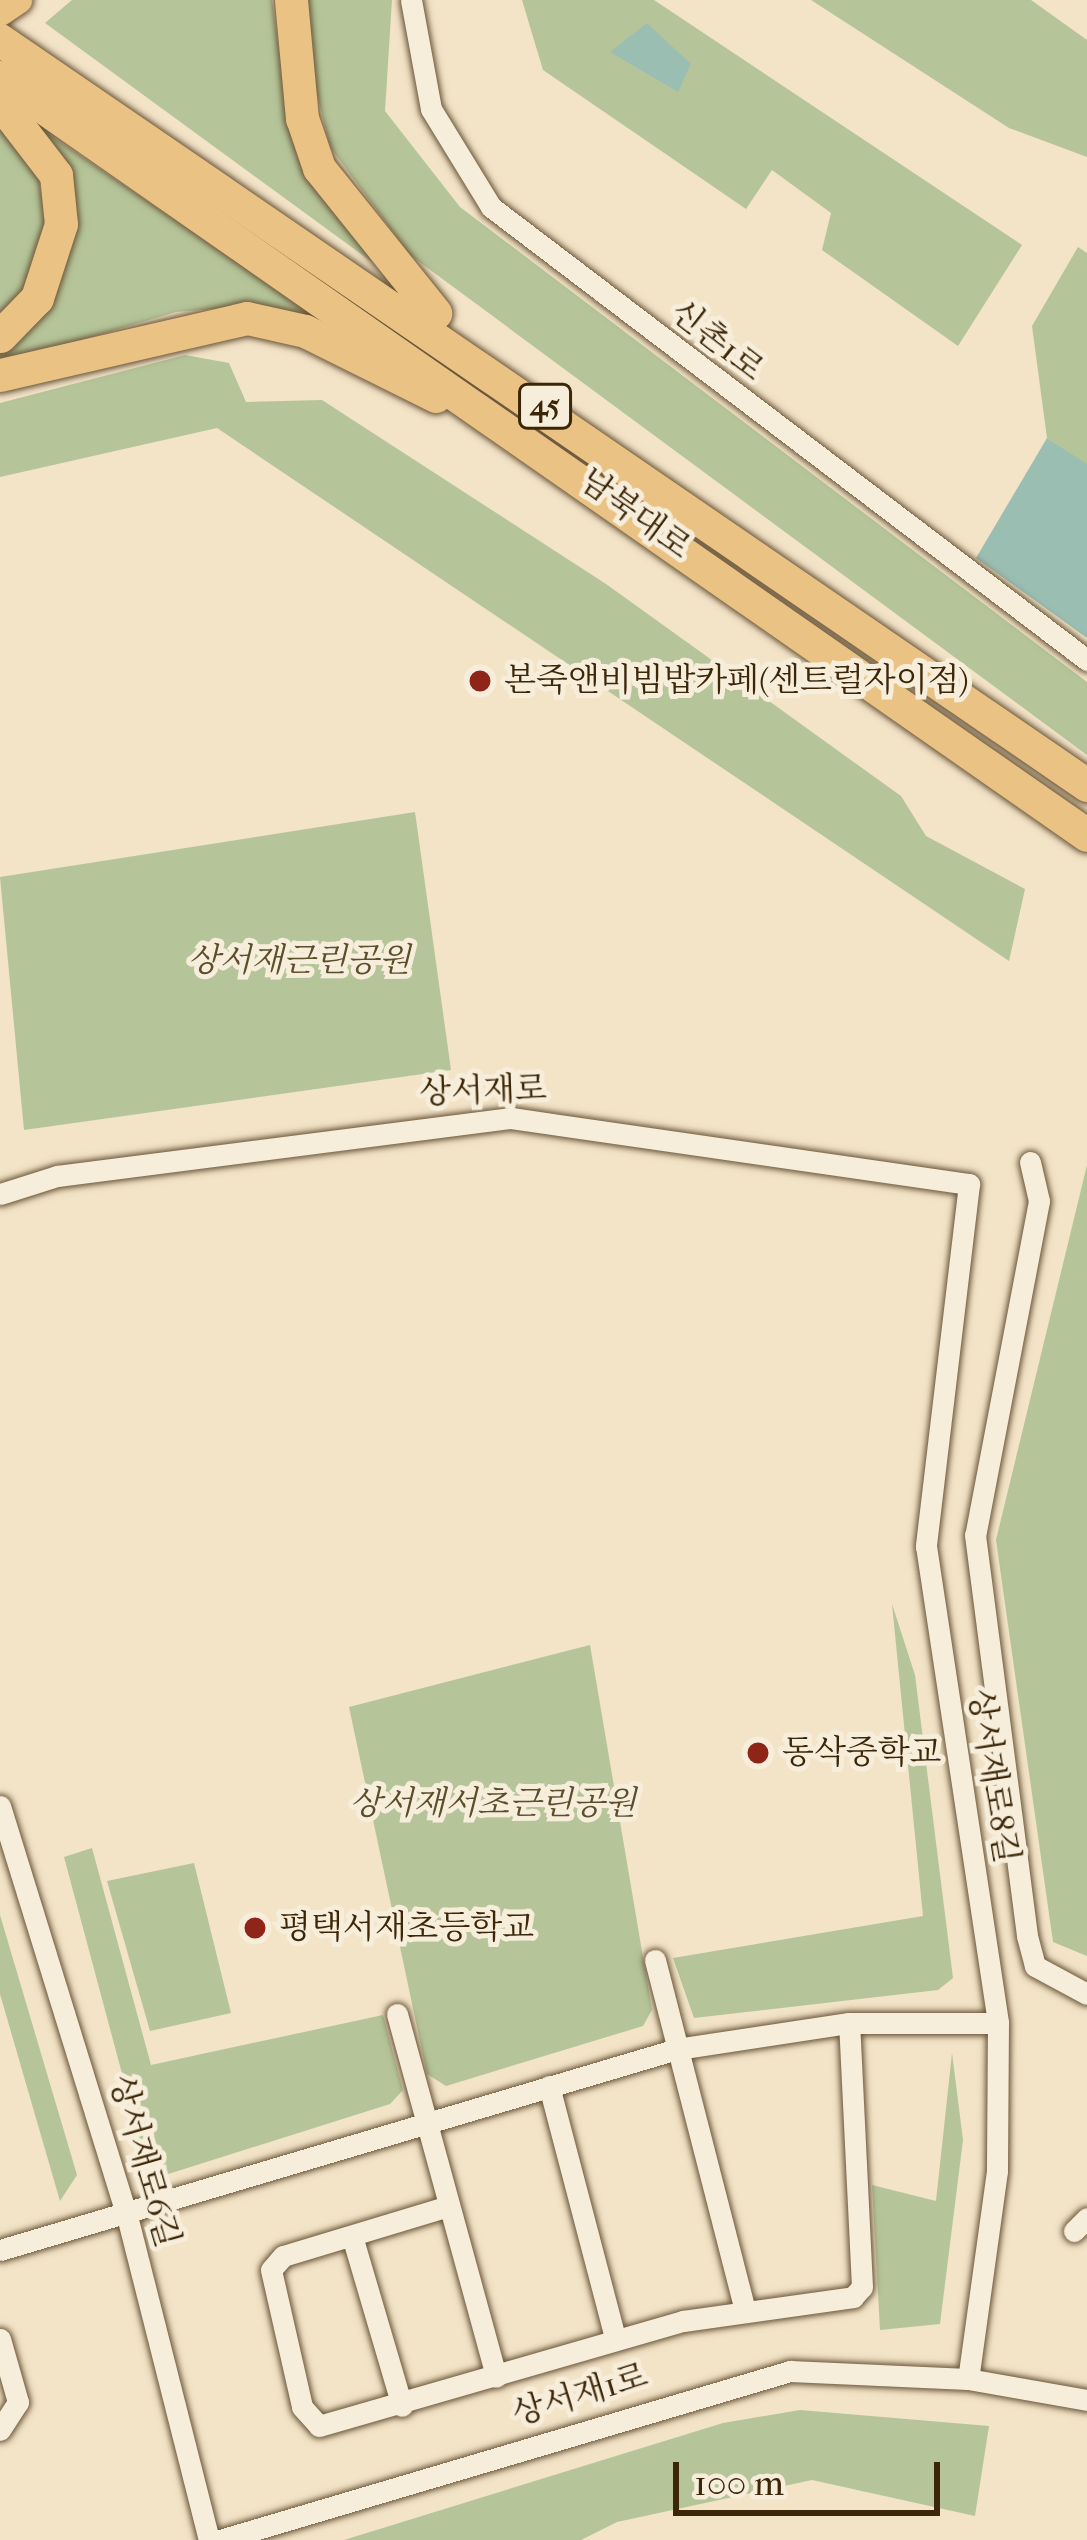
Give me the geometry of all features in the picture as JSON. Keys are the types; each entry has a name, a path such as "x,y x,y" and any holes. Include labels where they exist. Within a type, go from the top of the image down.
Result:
{"highway":[{"path":"291,0 302,118 319,168 422,301 511,383"},
{"path":"0,22 103,106"},
{"name":"남북대로","path":"0,40 511,383 1087,785"},
{"name":"남북대로","path":"0,77 505,421 1087,835"},
{"path":"0,101 56,175 61,224 37,298 0,336"},
{"path":"0,375 247,318 305,331 505,421"}],"main road":[{"path":"0,12 18,0"}],"street":[{"name":"신촌1로","path":"411,0 431,109 491,207 1087,659"},
{"name":"상서재로","path":"0,1194 57,1176 473,1119 605,1124 969,1184"},
{"path":"1030,1162 1039,1201 975,1535 1027,1936 1035,1966 1087,1994"},
{"name":"상서재로8길","path":"968,2379 997,2170 998,2023 926,1546 969,1184"},
{"name":"상서재로6길","path":"0,1806 126,2212 208,2540"},
{"path":"655,1960 744,2307"},
{"path":"397,2014 442,2208 496,2377"},
{"path":"0,2250 677,2049 849,2023 998,2023"},
{"path":"442,2208 352,2236 272,2270 310,2418 334,2427 616,2338 744,2307 842,2301 862,2287 849,2023"},
{"path":"549,2086 616,2338"},
{"path":"352,2236 402,2406"},
{"path":"0,2339 18,2402 0,2430"},
{"name":"상서재1로","path":"220,2540 748,2380 968,2379 1087,2400"}],"green space":[{"path":"72,0 272,0 287,106 372,262 45,23"},
{"path":"308,0 392,0 385,111 460,207 1087,682 1087,755 410,255 330,147 303,37"},
{"path":"522,0 654,0 1022,245 958,346 822,250 831,213 772,170 746,209 543,70"},
{"path":"811,0 1031,0 1087,40 1087,157 1009,128"},
{"path":"0,113 36,162 48,236 37,280 0,324"},
{"path":"41,129 340,332 240,307 176,312 0,364 0,348 49,298"},
{"path":"1078,247 1087,253 1087,465 1047,438 1032,326"},
{"path":"185,355 229,363 246,402 322,400 606,584 901,796 926,836 1025,889 1009,961 217,428 0,477 0,403"},
{"name":"상서재근린공원","path":"415,812 451,1070 24,1130 0,877"},
{"path":"1087,1165 1087,1956 1053,1942 996,1540"},
{"path":"892,1604 915,1675 953,1978 938,1990 694,2018 673,1958 923,1916"},
{"name":"상서재서초근린공원","path":"590,1645 652,2010 643,2026 446,2086 427,2074 349,1707"},
{"path":"92,1848 151,2065 383,2015 403,2090 390,2104 162,2176 146,2163 64,1857"},
{"path":"194,1863 231,2013 150,2031 107,1881"},
{"path":"0,1915 77,2175 60,2201 0,1994"},
{"path":"952,2053 963,2140 940,2324 880,2330 872,2185 936,2201"},
{"path":"800,2410 989,2426 975,2516 812,2480 617,2522 581,2540 344,2540 723,2423"}],"water":[{"path":"647,23 691,64 678,92 610,52"},
{"path":"1047,438 1087,464 1087,638 976,558"}],"place":[{"name":"본죽앤비빔밥카페(센트럴자이점)","path":"480,681"},
{"name":"동삭중학교","path":"758,1753"},
{"name":"평택서재초등학교","path":"255,1928"}]}
